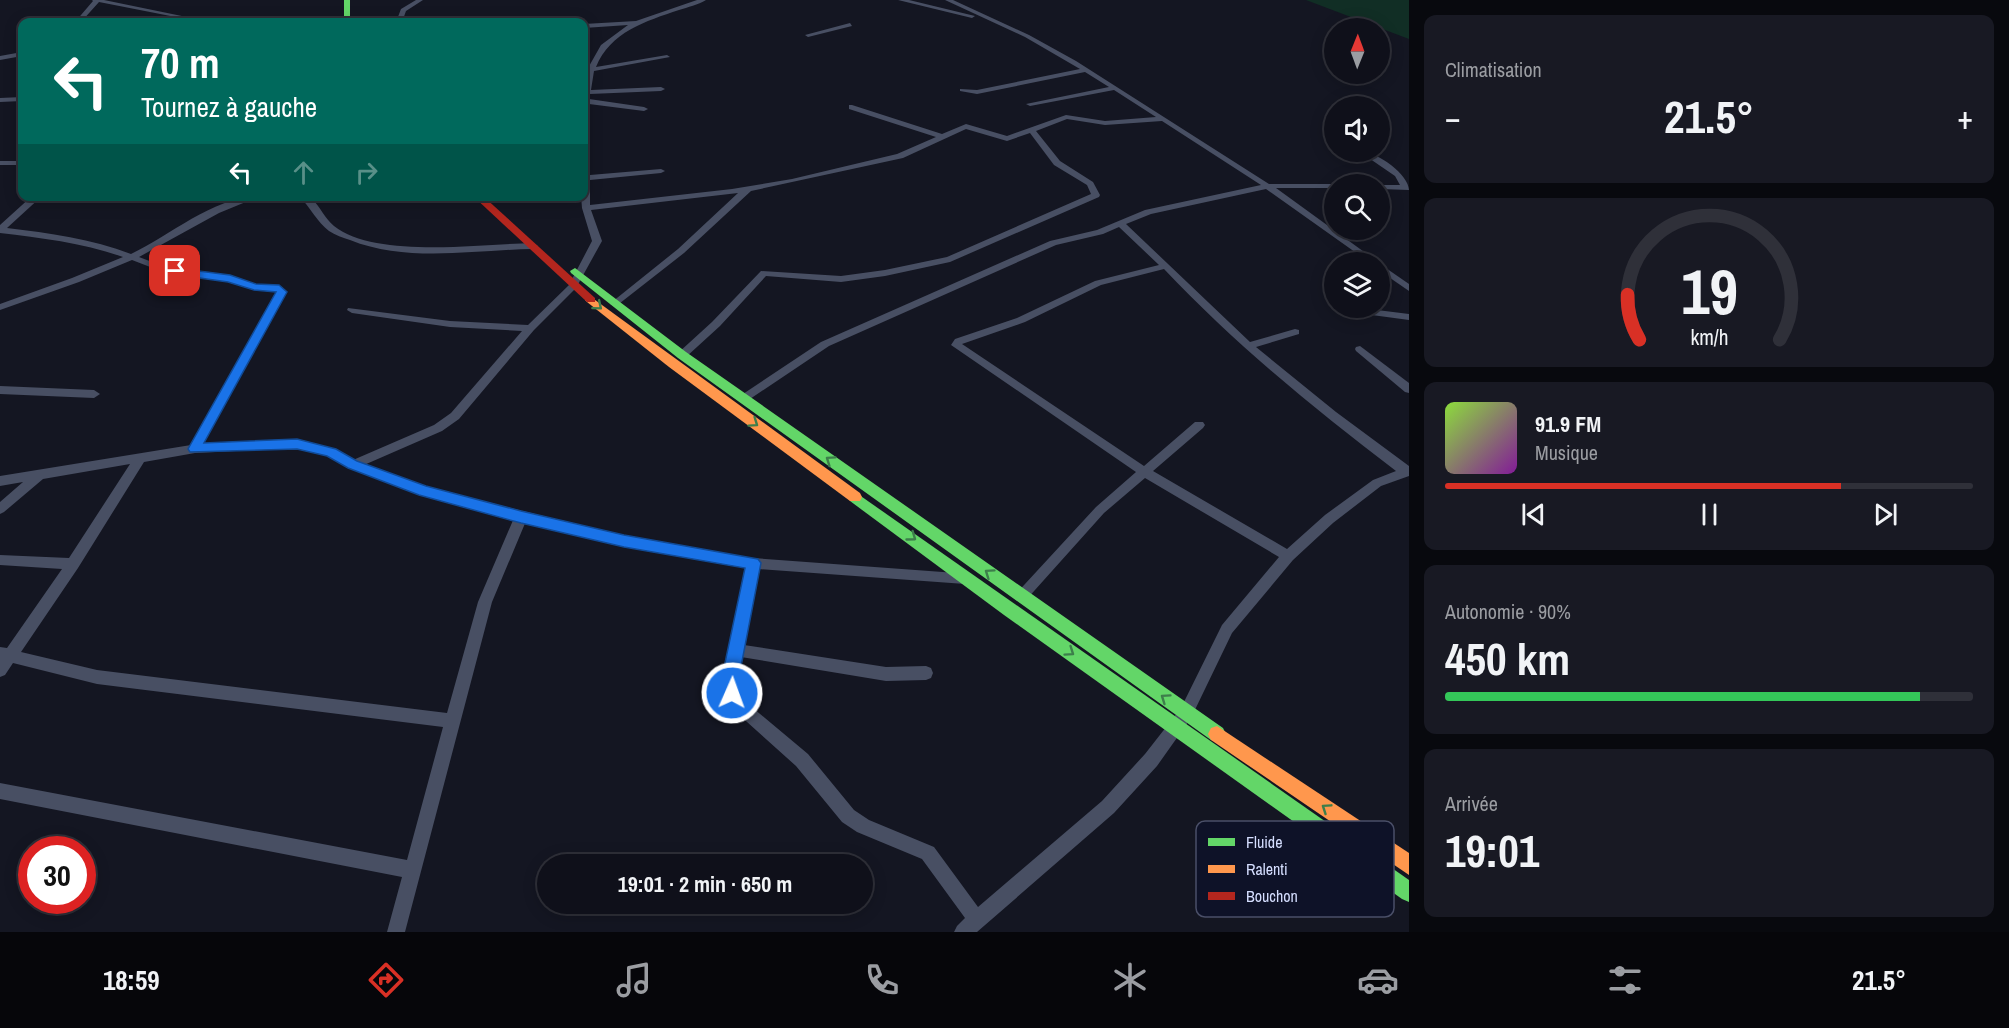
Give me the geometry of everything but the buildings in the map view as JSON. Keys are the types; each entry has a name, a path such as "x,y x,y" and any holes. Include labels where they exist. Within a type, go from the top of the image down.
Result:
{"street":[{"path":"81,18 96,0 186,18"},
{"path":"336,0 336,18"},
{"path":"347,0 347,18"},
{"path":"400,18 403,10 420,0"},
{"path":"588,88 593,68 605,45 639,23 703,0"},
{"path":"901,0 996,21"},
{"path":"948,0 996,21 1115,88 1269,186 1360,252"},
{"path":"155,18 163,13"},
{"path":"588,26 639,23"},
{"path":"808,35 850,25"},
{"path":"0,58 18,55"},
{"path":"588,70 667,57"},
{"path":"962,90 977,92 1085,70"},
{"path":"1030,104 1115,88"},
{"path":"588,92 660,89"},
{"path":"0,100 18,99"},
{"path":"588,101 644,109"},
{"path":"852,107 941,136"},
{"path":"586,208 748,189 884,161 966,126 1003,139 1066,117 1106,123 1163,119"},
{"path":"682,355 716,324 764,273 841,279 885,273 939,261 964,255 1096,195 1090,184 1058,163 1032,130"},
{"path":"1379,162 1398,174 1408,188"},
{"path":"0,163 18,163"},
{"path":"588,178 661,171"},
{"path":"743,398 825,344 1053,243 1100,232 1148,212 1208,201 1269,186 1324,186"},
{"path":"1390,188 1408,188"},
{"path":"615,304 681,251 748,189"},
{"path":"0,230 33,201"},
{"path":"228,206 232,201"},
{"path":"0,307 95,274 242,201"},
{"path":"310,201 334,231 379,247 427,251 485,246 533,246"},
{"path":"483,201 533,246 706,389 1308,821"},
{"path":"499,201 575,280 615,304 682,355 1186,713 1344,821"},
{"path":"352,465 438,428 455,416 530,328 575,280 597,241 586,208 586,201"},
{"path":"1120,224 1249,346 1312,401 1407,471"},
{"path":"0,230 49,236 112,250 129,258 166,269 230,279 254,287 279,289 281,292 195,449"},
{"path":"1166,266 1098,283 1021,320 956,344 1144,472 1288,556"},
{"path":"1390,274 1407,285"},
{"path":"352,310 450,324 530,328"},
{"path":"1390,314 1409,317"},
{"path":"1249,346 1295,332"},
{"path":"1360,348 1409,390"},
{"path":"0,390 94,394"},
{"path":"1021,596 1100,510 1199,425"},
{"path":"0,481 195,449 297,444 331,453 352,465 424,491 624,541 753,563 967,578"},
{"path":"0,670 5,654 72,564 140,458"},
{"path":"963,932 1108,807 1151,760 1186,713 1227,629 1288,556 1329,519 1377,483 1407,471"},
{"path":"0,509 41,474"},
{"path":"396,932 485,602 521,517"},
{"path":"0,561 72,564"},
{"path":"753,563 730,677 732,693 742,708 802,760 848,816 862,826 928,853 977,920"},
{"path":"736,650 886,675 926,673"},
{"path":"5,654 97,677 452,721"},
{"path":"0,792 411,870"},
{"path":"1394,855 1409,865"},
{"path":"1394,881 1409,892"}],"green space":[{"path":"1306,0 1409,0 1409,39 1390,32 1390,18 1354,18"}],"traffic: fast":[{"path":"347,0 347,18"},
{"path":"575,271 682,355 1217,734"},
{"path":"855,497 1010,610 1309,821"},
{"path":"1394,881 1409,892"}],"traffic: slow":[{"path":"591,300 673,364 855,497"},
{"path":"1217,734 1345,821"},
{"path":"1394,855 1409,865"}],"traffic: jam":[{"path":"482,201 591,300"}],"route":[{"path":"175,271 237,280 254,287 279,289 281,292 195,449 297,444 331,453 352,465 424,491 521,517 624,541 753,563 730,677 732,693"}]}
